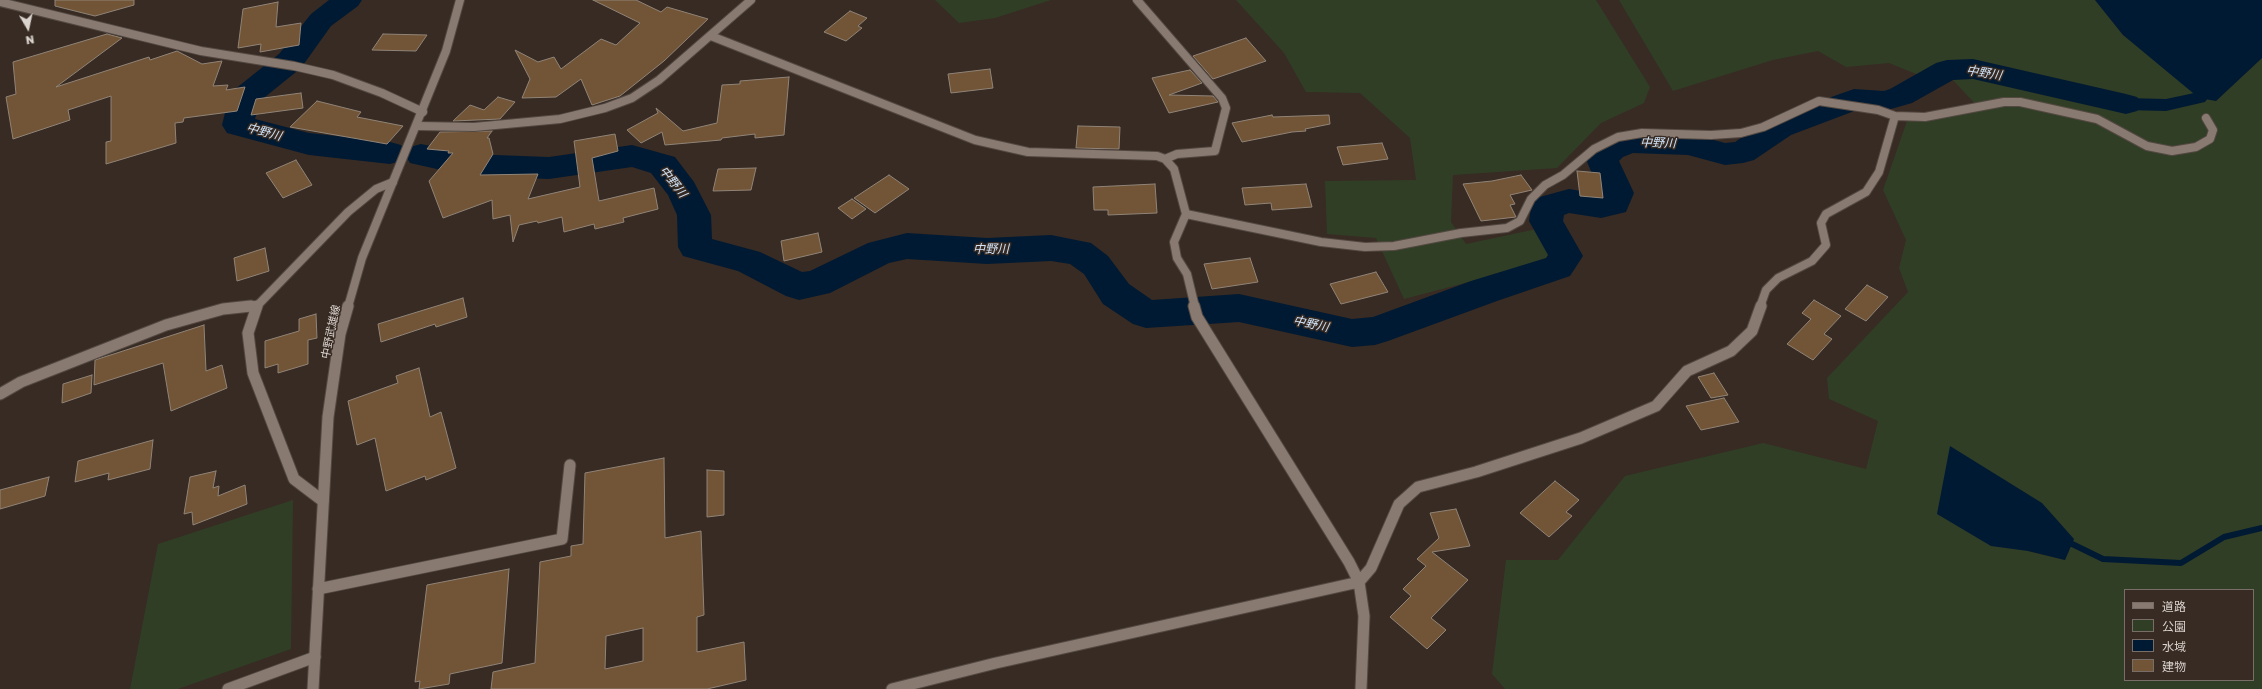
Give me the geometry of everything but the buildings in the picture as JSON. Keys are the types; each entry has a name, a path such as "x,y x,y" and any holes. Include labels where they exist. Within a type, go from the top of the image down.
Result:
{"street":[{"name":"中野武雄線","path":"313,689 328,417 340,334 362,258 423,112 446,51 460,0"},
{"path":"417,126 474,127 560,119 605,108 632,98 659,80 751,0"},
{"path":"1137,0 1222,98 1226,108 1215,151 1177,154 1165,159"},
{"path":"0,2 201,51 279,63 333,75 382,93 423,112"},
{"path":"711,36 975,140 1028,152 1075,155 1157,156 1165,159 1174,169 1186,214 1174,242 1177,258 1187,274 1192,303 1197,317 1349,562 1359,582 1362,594 1364,616 1361,689"},
{"path":"1186,214 1321,242 1365,247 1394,246 1461,233 1507,228 1520,221 1531,199 1545,184 1563,175 1594,149 1618,137 1642,133 1710,135 1741,133 1763,127 1819,101 1855,108 1878,110 1895,116 1925,117 2004,102 2020,102 2072,112 2097,119 2147,146 2172,151 2196,147 2210,139 2213,130 2206,118"},
{"path":"892,689 996,663 1359,582 1371,568 1399,504 1418,487 1476,472 1581,438 1656,406 1687,371 1731,351 1752,331 1766,290 1778,278 1812,261 1826,245 1820,223 1826,214 1866,192 1879,172 1895,116"},
{"path":"323,501 294,479 253,373 248,333 257,304 348,212 376,189 393,182"},
{"path":"0,394 21,382 166,325 223,309 257,304"},
{"path":"318,589 562,539 570,465"},
{"path":"228,689 315,657"}],"green space":[{"path":"935,0 1051,0 995,18 959,23"},
{"path":"1236,0 1596,0 1650,87 1644,103 1601,123 1557,168 1453,175 1451,222 1466,244 1546,227 1556,259 1404,299 1376,238 1327,234 1325,181 1416,180 1410,138 1360,93 1306,92 1284,53"},
{"path":"1619,0 2095,0 2123,35 2216,101 2262,58 2262,689 1505,689 1492,674 1506,560 1558,560 1625,476 1763,443 1866,469 1878,421 1829,399 1827,378 1908,292 1899,268 1906,240 1883,190 1907,121 1979,108 1951,78 1916,74 1889,63 1846,67 1818,51 1773,60 1673,91","holes":["2074,539 2065,560 2028,551"]},
{"path":"293,500 291,649 178,689 130,689 158,544"}],"water":[{"path":"2095,0 2262,0 2262,58 2216,101 2199,98 2123,35"},
{"path":"1950,446 2042,503 2074,539 2065,560 2028,551 1991,546 1937,514"}],"waterway":[{"name":"中野川","path":"348,0 321,20 290,61 245,97 238,125 309,144 390,153"},
{"name":"中野川","path":"421,155 468,165 549,168 632,156 663,165 682,190 694,215 695,247 748,261 799,286 817,283 880,252 907,246 987,251 1051,248 1079,252 1096,265 1116,294 1146,314 1239,308 1352,333 1375,331 1484,291 1558,267 1566,256 1546,221 1548,207 1569,201 1601,206 1614,203 1617,193 1602,159 1612,149 1631,142 1688,144 1725,154 1743,152 1780,127 1854,99 1884,101 1901,96 1947,70 1973,69 2126,104"},
{"path":"2126,104 2166,105 2199,98"},
{"path":"2066,541 2103,559 2181,563 2224,537 2262,528"}]}
